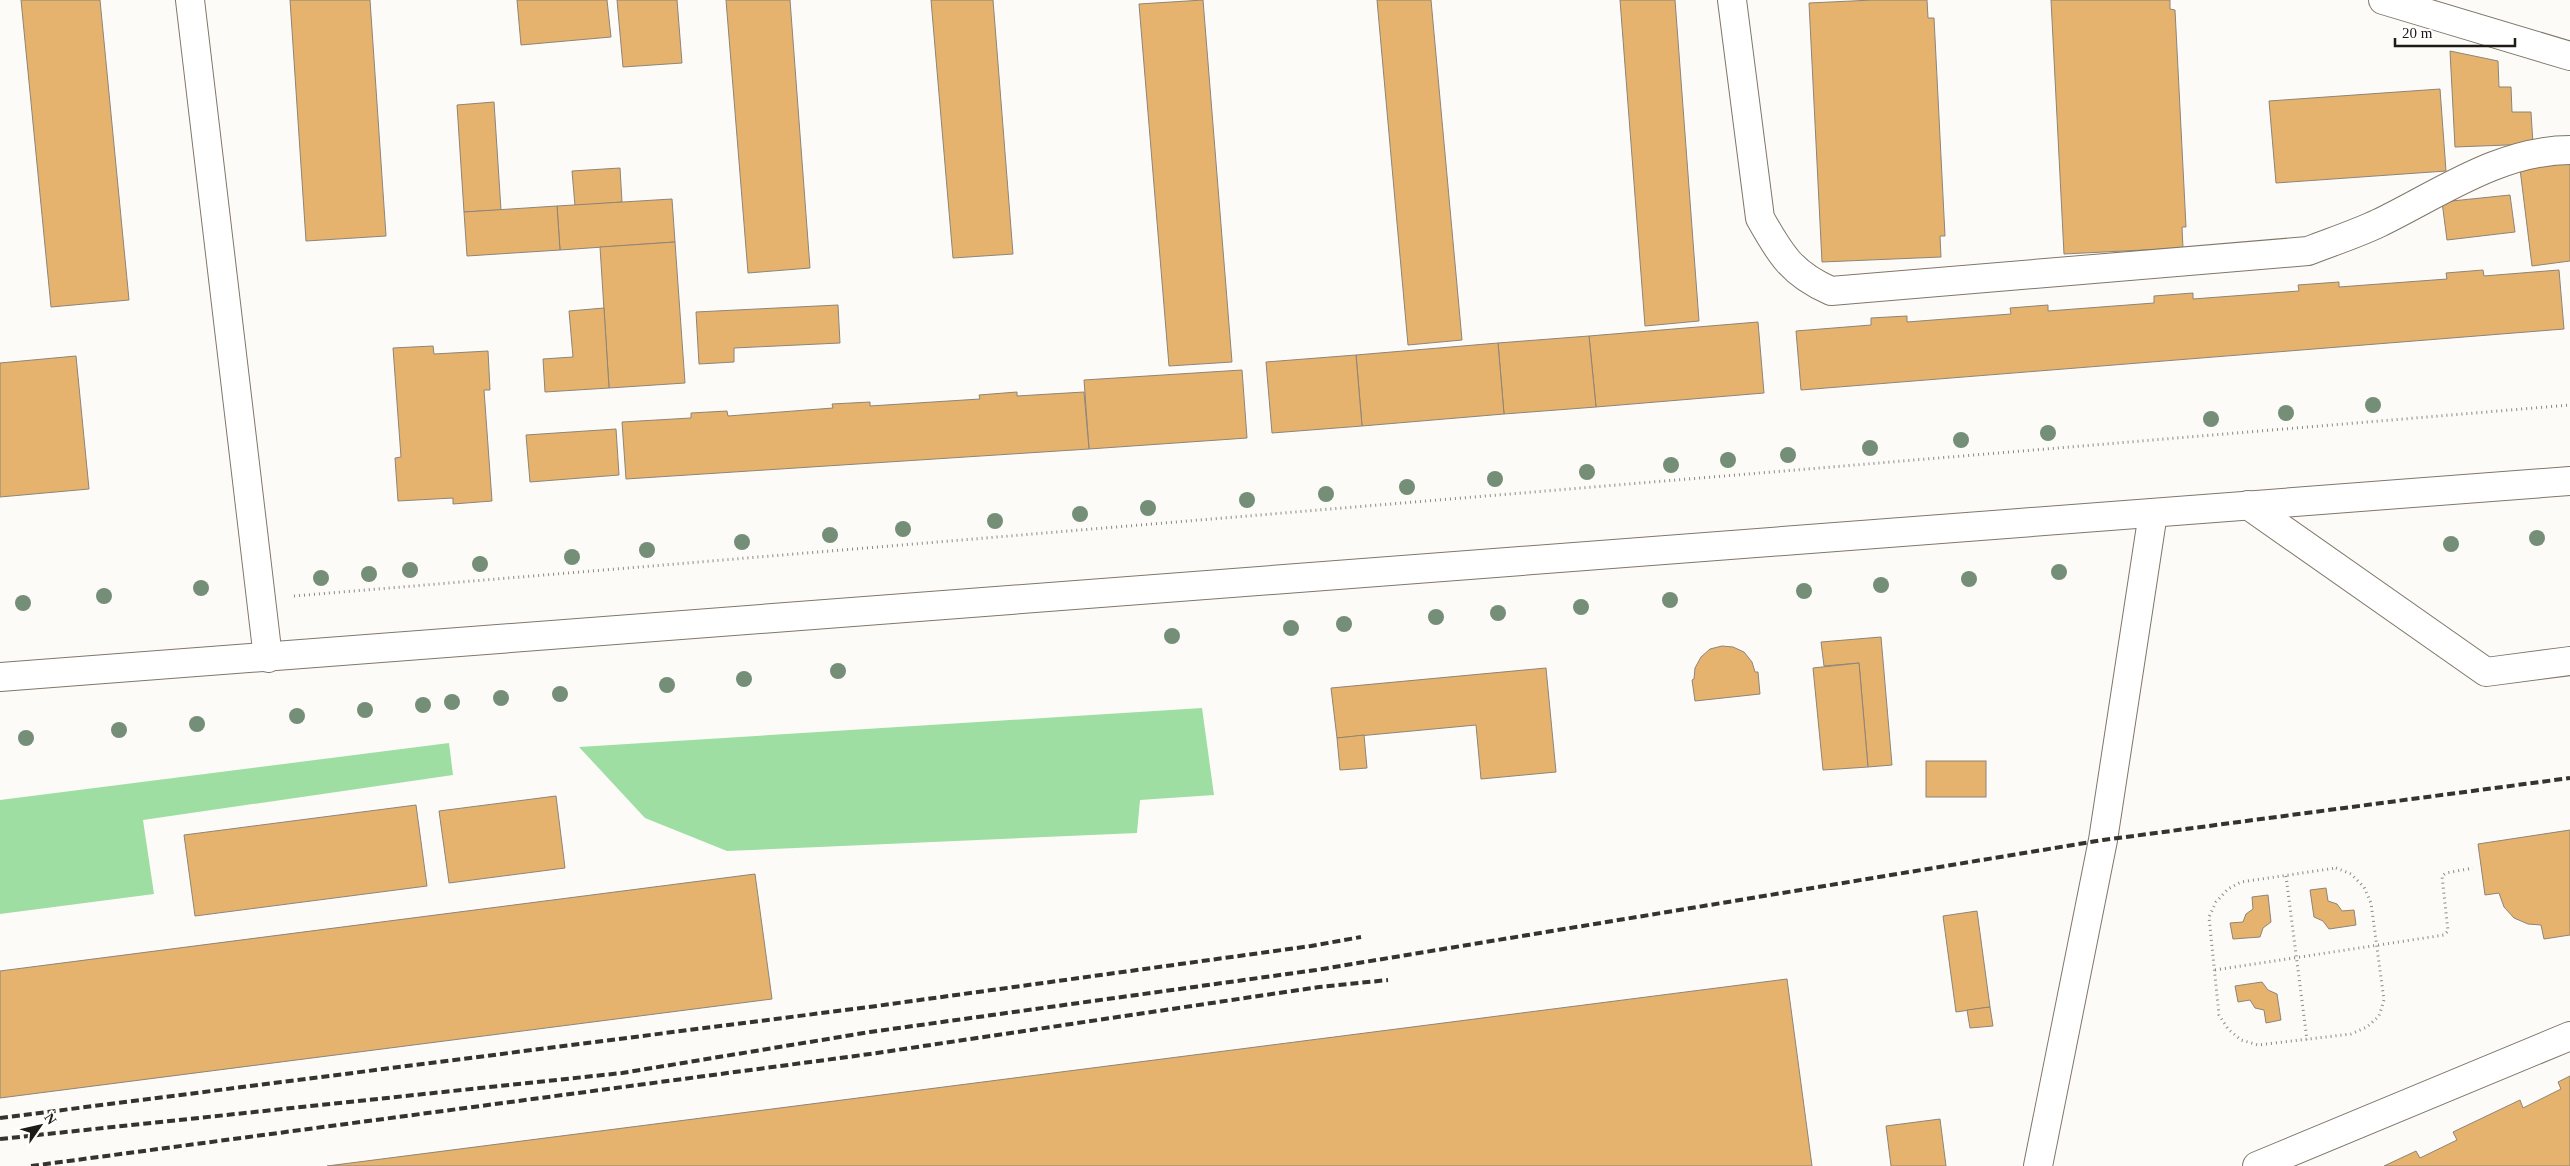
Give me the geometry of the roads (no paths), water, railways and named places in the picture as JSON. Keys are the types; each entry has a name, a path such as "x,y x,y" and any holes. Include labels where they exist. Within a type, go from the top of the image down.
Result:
{"main road":[{"path":"190,0 268,658"},
{"path":"1732,0 1760,218 1772,240 1792,267 1804,278 1831,291 2308,251 2377,224 2456,183 2513,158 2570,150"},
{"path":"2383,0 2570,56"},
{"path":"0,677 2570,481"},
{"path":"2248,505 2486,672 2570,661"},
{"path":"2038,1166 2103,840 2152,513"},
{"path":"2257,1166 2310,1156 2570,1036"}],"railway":[{"path":"0,1139 622,1073 870,1032 1316,970 2103,840 2570,778"},
{"path":"0,1118 869,1007 1311,946 1361,937"},
{"path":"31,1166 870,1054 1319,987 1388,980"}]}
